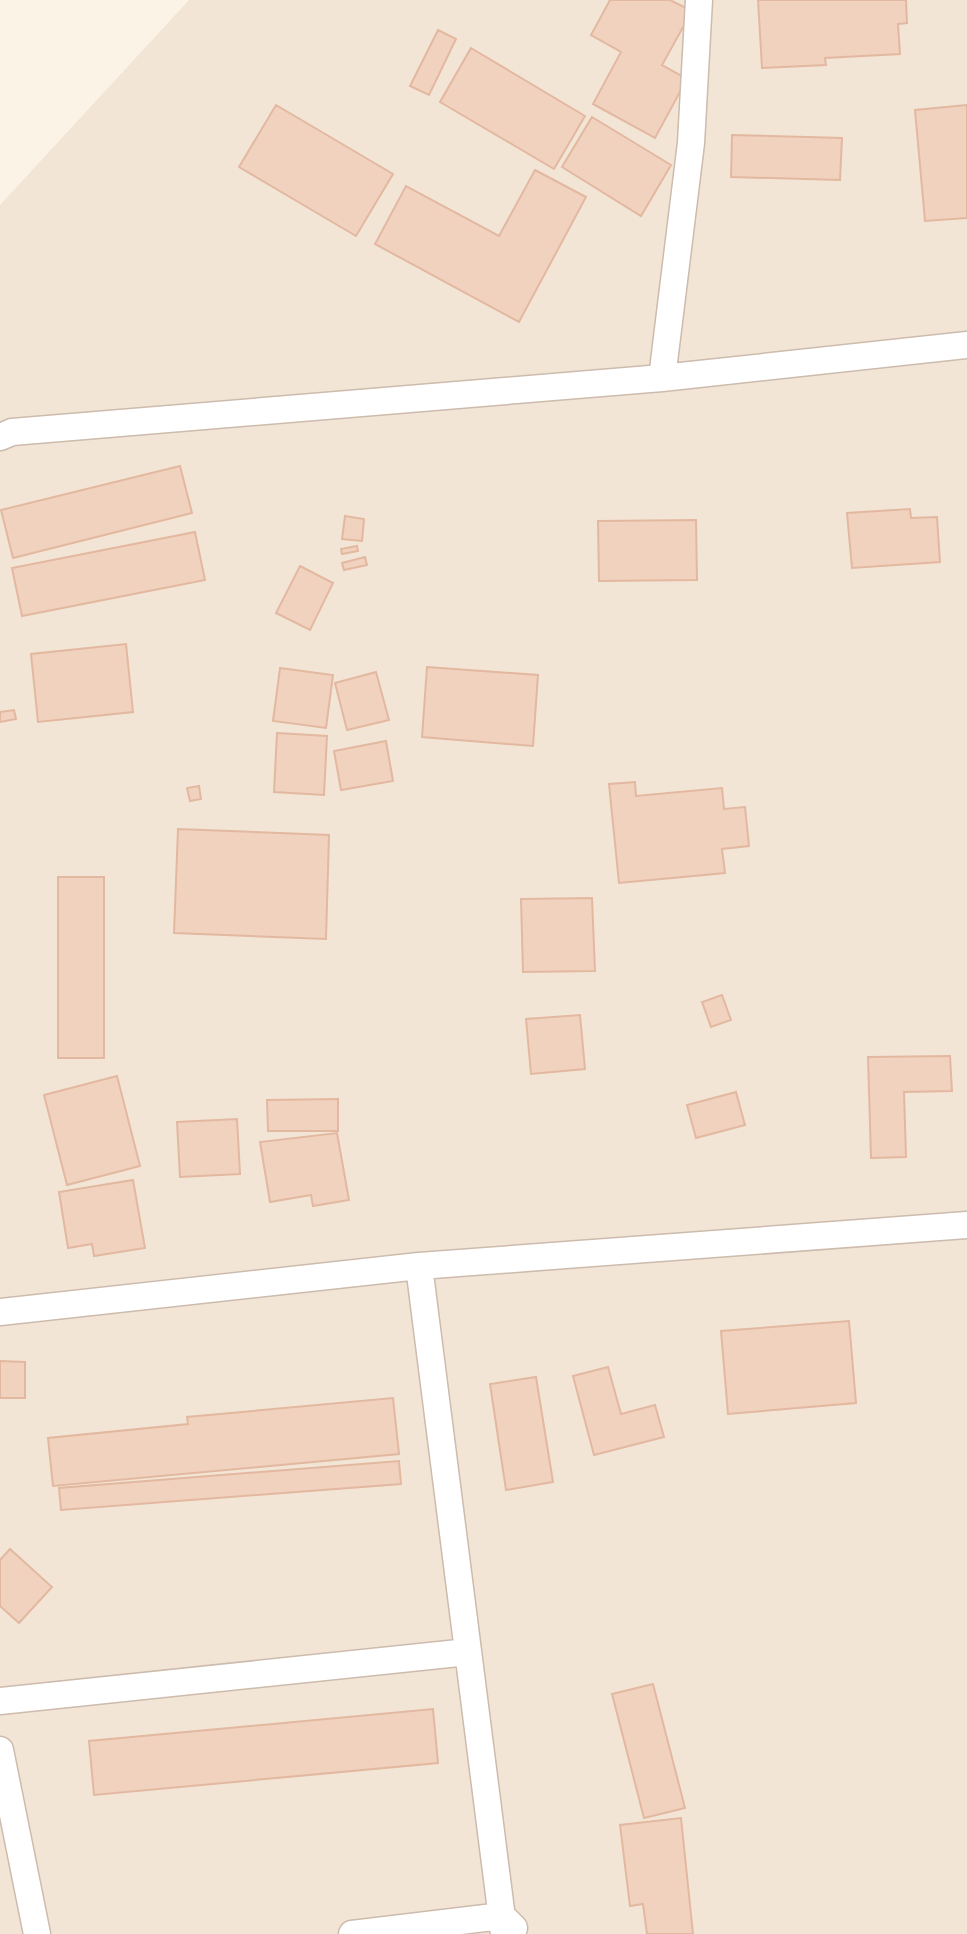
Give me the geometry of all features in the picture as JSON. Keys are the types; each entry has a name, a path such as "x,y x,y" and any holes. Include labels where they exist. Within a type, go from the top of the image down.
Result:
{"street":[{"path":"662,378 691,143 699,0"},
{"path":"0,437 12,432 662,378 967,345"},
{"path":"0,1312 419,1266 967,1225"},
{"path":"352,1934 509,1928 468,1652 419,1266"},
{"path":"0,1701 468,1652"},
{"path":"0,1750 37,1934"}],"shaded area":[{"path":"189,0 967,0 967,1934 0,1934 0,205"}],"building":[{"path":"610,0 670,0 692,11 662,65 687,79 655,138 593,104 621,52 591,35"},
{"path":"758,0 906,0 907,23 898,24 900,54 825,58 826,65 762,68"},
{"path":"438,30 456,39 429,95 410,86"},
{"path":"471,48 585,116 554,169 440,102"},
{"path":"276,105 393,174 356,236 239,167"},
{"path":"967,105 967,218 925,221 915,110"},
{"path":"592,117 671,165 641,216 562,167"},
{"path":"732,135 842,138 840,180 731,177"},
{"path":"535,170 586,197 519,322 375,244 406,186 499,236"},
{"path":"180,466 192,513 13,558 1,510"},
{"path":"910,509 911,518 937,517 940,562 852,568 847,513"},
{"path":"345,516 364,519 362,541 342,539"},
{"path":"696,520 697,580 599,581 598,521"},
{"path":"195,532 205,580 22,616 12,568"},
{"path":"357,546 358,551 342,554 341,549"},
{"path":"365,557 367,565 344,570 342,563"},
{"path":"300,566 333,583 310,630 276,613"},
{"path":"126,644 133,712 38,722 31,654"},
{"path":"427,667 538,675 533,746 422,737"},
{"path":"280,668 333,675 326,728 273,721"},
{"path":"376,672 389,720 347,730 335,683"},
{"path":"14,710 16,719 0,722 0,712"},
{"path":"277,733 327,736 324,795 274,792"},
{"path":"386,741 393,781 341,790 334,751"},
{"path":"635,782 636,796 722,788 724,809 745,807 749,846 722,849 725,873 619,883 609,784"},
{"path":"199,786 201,799 190,801 187,788"},
{"path":"178,829 329,835 326,939 174,933"},
{"path":"58,877 104,877 104,1058 58,1058"},
{"path":"592,898 595,971 523,972 521,899"},
{"path":"722,995 731,1020 711,1027 702,1002"},
{"path":"580,1015 585,1069 531,1074 526,1019"},
{"path":"950,1056 952,1091 904,1092 906,1157 871,1158 868,1057"},
{"path":"117,1076 140,1166 67,1185 44,1095"},
{"path":"736,1092 745,1125 696,1138 687,1105"},
{"path":"338,1099 338,1131 268,1131 267,1100"},
{"path":"237,1119 240,1174 180,1177 177,1122"},
{"path":"337,1133 349,1200 313,1206 311,1195 270,1202 260,1142"},
{"path":"133,1180 145,1248 94,1256 92,1244 68,1248 59,1192"},
{"path":"849,1321 856,1403 728,1414 721,1331"},
{"path":"0,1361 25,1362 25,1398 0,1398"},
{"path":"608,1367 621,1414 655,1405 664,1437 594,1455 573,1376"},
{"path":"536,1377 553,1482 506,1490 490,1384"},
{"path":"393,1398 399,1454 53,1486 48,1438 188,1424 187,1417"},
{"path":"399,1461 401,1484 61,1510 59,1488"},
{"path":"10,1549 52,1587 19,1623 0,1606 0,1560"},
{"path":"653,1684 685,1808 644,1818 612,1694"},
{"path":"433,1709 438,1763 94,1795 89,1741"},
{"path":"681,1818 693,1934 647,1934 643,1904 630,1906 620,1825"}]}
